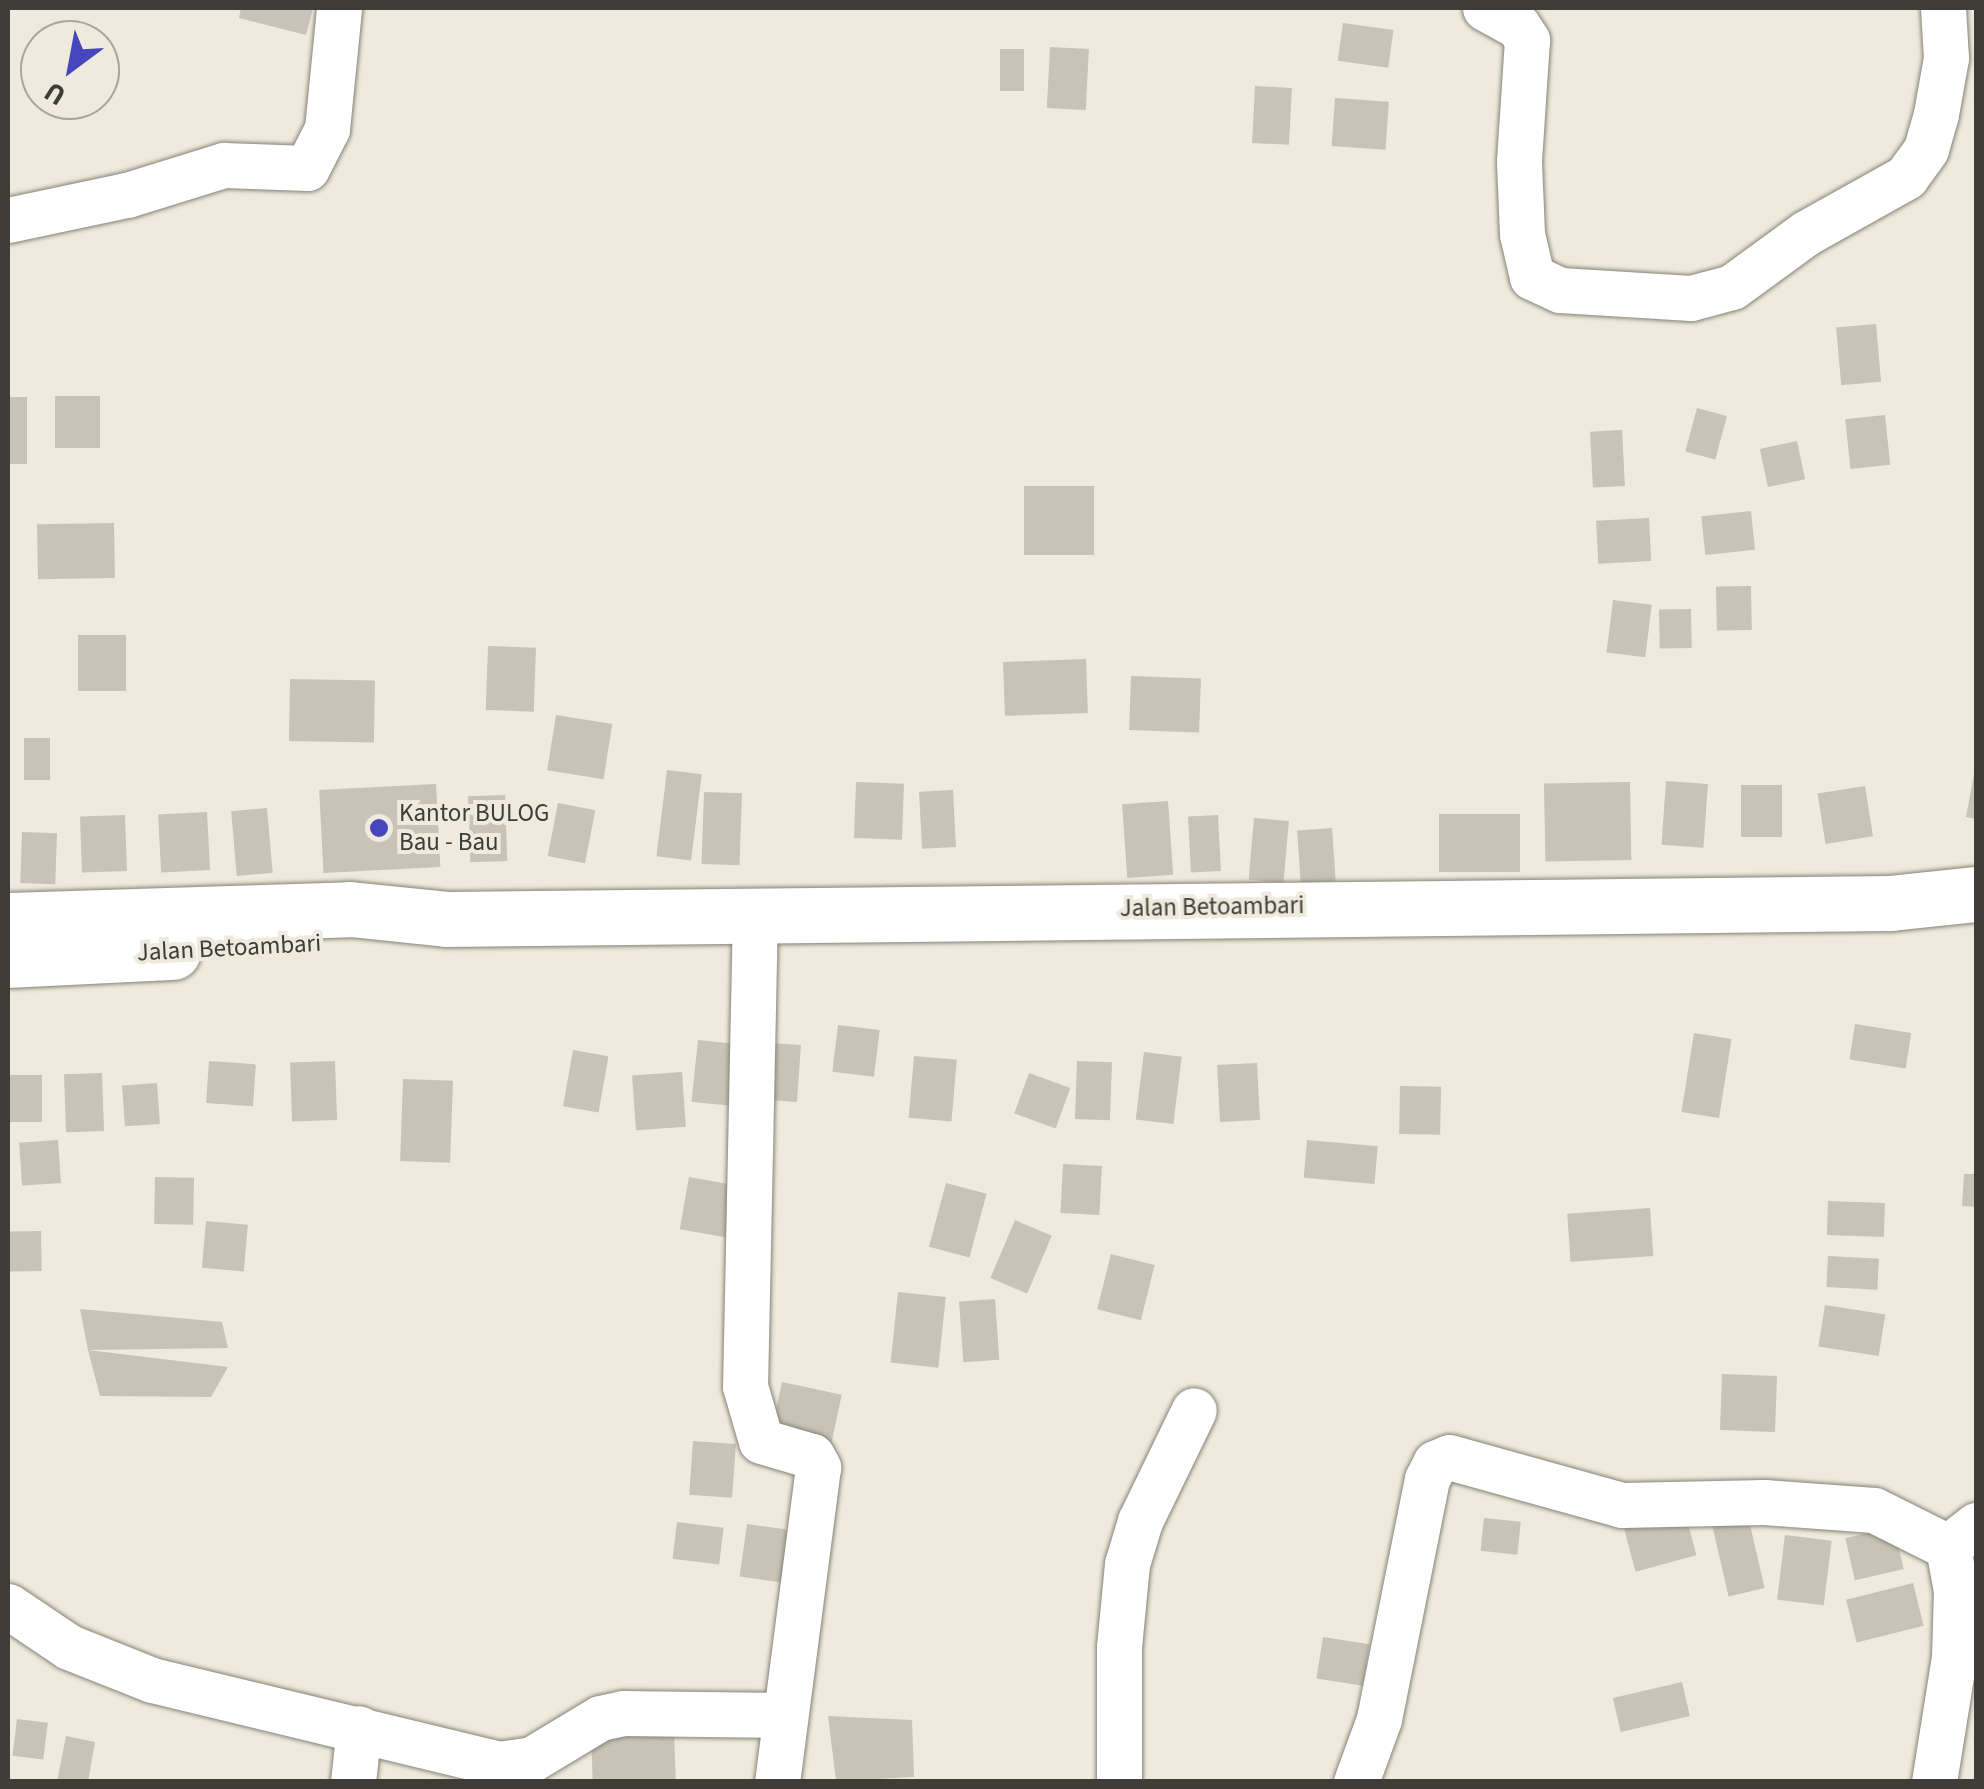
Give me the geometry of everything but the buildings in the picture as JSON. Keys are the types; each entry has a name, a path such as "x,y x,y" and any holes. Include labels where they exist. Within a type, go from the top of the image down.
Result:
{"main road":[{"name":"Jalan Betoambari","path":"8,920 350,909 446,919 755,912 1890,903 1976,894"},
{"name":"Jalan Betoambari","path":"8,960 384,940 446,919"}],"street":[{"path":"8,220 126,195 224,165 307,168 327,129 340,8"},
{"path":"1485,8 1518,26 1527,40 1519,162 1522,234 1532,278 1560,290 1691,298 1732,288 1806,233 1906,177 1926,150 1936,114 1946,58 1943,8"},
{"path":"755,912 745,1386 761,1442 812,1456 818,1468 777,1782"},
{"path":"1119,1782 1119,1647 1127,1564 1140,1521 1194,1410"},
{"path":"1356,1782 1378,1718 1428,1479 1435,1462 1449,1456 1622,1504 1764,1502 1874,1510 1962,1536 1954,1656 1934,1782"},
{"path":"8,1606 69,1648 152,1680 498,1764 532,1759 600,1718 623,1713 785,1715"},
{"path":"353,1782 359,1728"}],"place":[{"name":"Kantor BULOG Bau - Bau","path":"379,828"}]}
